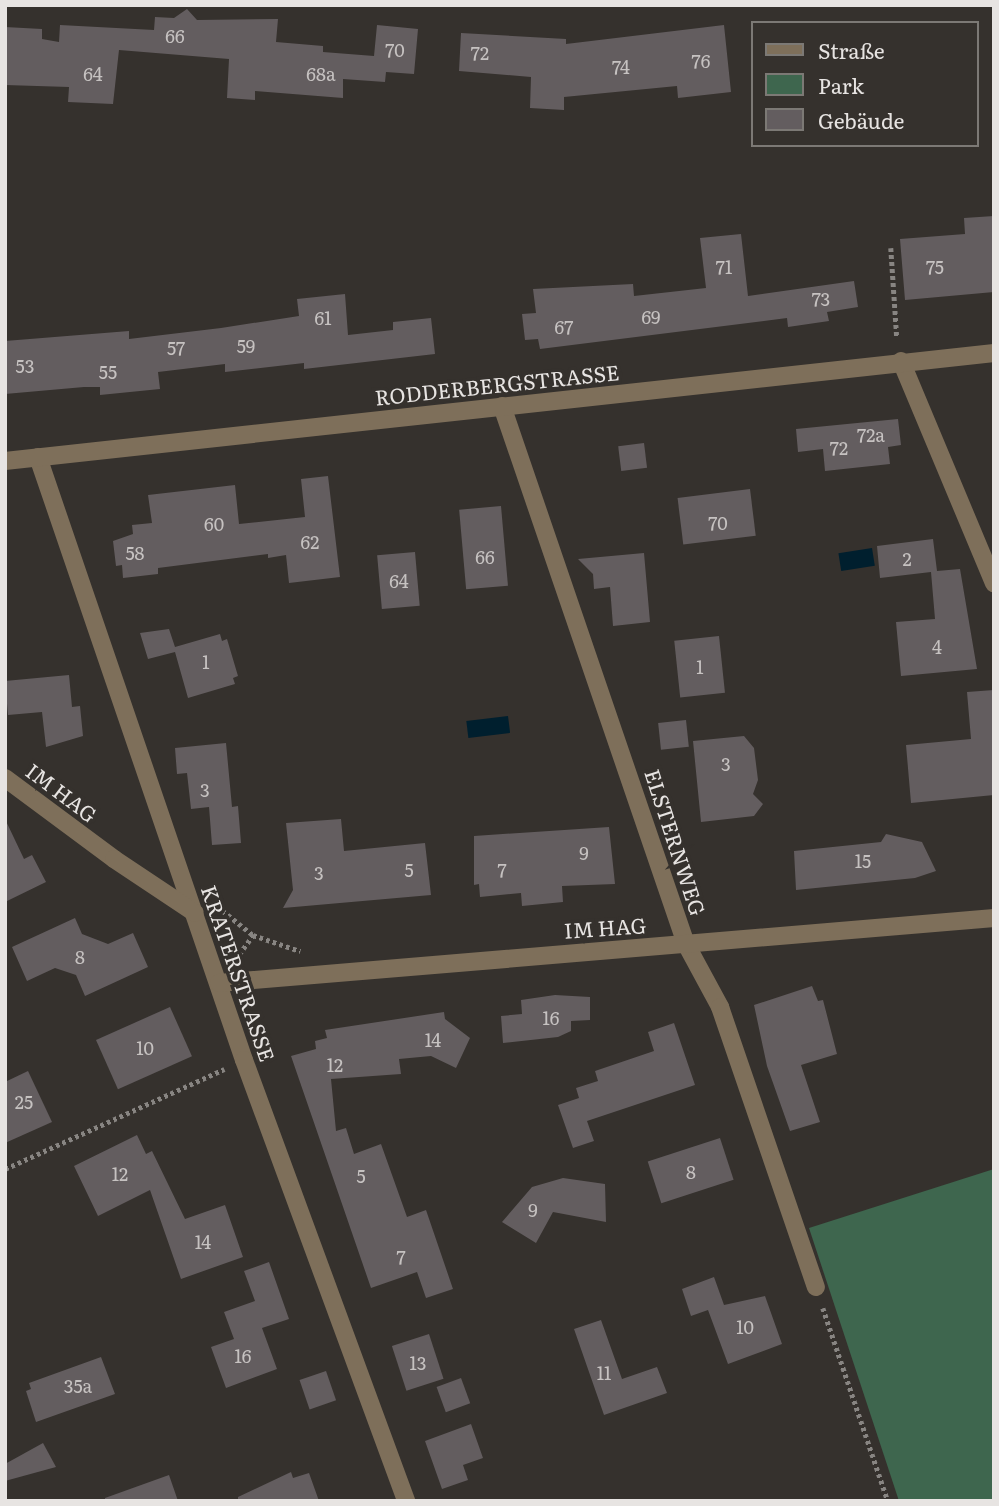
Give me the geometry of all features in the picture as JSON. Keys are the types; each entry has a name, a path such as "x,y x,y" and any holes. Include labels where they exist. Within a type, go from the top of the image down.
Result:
{"street":[{"name":"RODDERBERGSTRASSE","path":"5,461 901,361 994,353"},
{"path":"901,361 994,583"},
{"name":"ELSTERNWEG","path":"502,407 686,944 720,1007 816,1287"},
{"name":"KRATERSTRASSE","path":"38,457 244,1060 406,1501"},
{"name":"IM HAG","path":"5,778 114,859 195,913"},
{"name":"IM HAG","path":"219,983 994,918"}],"path":[{"path":"891,248 901,361"},
{"path":"184,881 199,881 217,906 253,934 288,949 320,952 327,973"},
{"path":"5,1169 244,1060"},
{"path":"816,1287 888,1501"}],"green space":[{"path":"994,1169 994,1501 899,1501 809,1228"}],"water":[{"path":"872,548 875,566 841,571 838,553"},
{"path":"508,716 510,733 468,738 466,721"}],"building":[{"path":"187,9 197,20 278,19 276,42 323,46 323,52 374,56 377,25 418,29 414,74 386,72 385,82 343,79 343,98 255,91 255,100 227,98 229,59 119,50 113,104 68,102 69,87 5,85 5,27 42,29 42,39 59,42 60,25 154,30 155,17 174,18"},
{"path":"724,25 731,92 678,98 677,86 564,97 564,110 530,108 531,77 459,71 461,33 566,39 566,44"},
{"path":"994,216 994,292 905,300 900,239 965,234 964,218"},
{"path":"741,234 748,296 854,281 858,307 827,312 829,321 788,327 787,318 540,349 538,339 525,340 522,314 536,313 533,289 633,284 634,296 706,288 700,238"},
{"path":"345,294 348,335 393,330 393,322 431,318 435,354 304,369 304,363 225,372 225,364 158,372 160,389 100,395 100,387 5,394 5,341 129,331 129,339 221,328 299,316 297,299"},
{"path":"898,419 901,445 888,447 890,464 825,471 823,449 798,452 796,429"},
{"path":"644,443 647,468 621,471 618,446"},
{"path":"328,476 340,577 289,583 286,555 268,558 268,554 158,568 158,574 123,578 122,565 116,566 113,541 133,534 132,525 152,523 148,495 235,485 239,524 305,517 301,479"},
{"path":"750,489 756,536 683,545 678,498"},
{"path":"501,506 508,586 466,589 459,510"},
{"path":"933,539 937,571 960,569 977,669 901,676 896,622 935,619 931,572 880,578 877,546"},
{"path":"415,552 420,606 382,609 377,555"},
{"path":"644,553 650,622 613,626 610,587 594,589 593,574 578,559"},
{"path":"169,629 175,647 220,634 222,641 227,639 238,676 233,678 235,684 188,698 175,652 148,659 140,633"},
{"path":"719,636 725,693 680,697 674,641"},
{"path":"69,675 72,707 80,706 83,736 46,747 42,712 8,715 5,681"},
{"path":"994,690 994,795 911,803 906,745 971,739 967,692"},
{"path":"686,720 689,747 661,750 658,723"},
{"path":"744,736 754,748 758,780 753,794 763,804 754,816 701,822 693,741"},
{"path":"226,743 232,807 238,806 241,843 212,845 209,807 191,809 187,773 177,774 175,748"},
{"path":"5,819 24,859 32,855 46,882 5,902"},
{"path":"341,819 344,851 425,843 431,895 283,908 293,890 286,823"},
{"path":"609,827 615,884 562,886 563,902 522,906 521,893 480,897 479,884 474,885 474,836"},
{"path":"886,834 922,842 936,871 915,878 796,890 794,851 881,842"},
{"path":"75,918 82,934 108,944 133,933 148,967 85,996 76,975 55,968 27,981 12,947"},
{"path":"812,986 818,1001 823,1000 837,1054 801,1065 820,1122 790,1131 767,1066 754,1005"},
{"path":"555,995 590,997 590,1020 571,1021 571,1031 558,1037 503,1043 501,1016 522,1014 521,1000"},
{"path":"170,1007 192,1056 118,1089 96,1040"},
{"path":"444,1012 445,1019 470,1038 456,1068 431,1056 399,1059 401,1074 331,1079 336,1131 346,1128 354,1154 381,1144 407,1217 426,1210 453,1289 426,1298 417,1272 371,1288 291,1056 316,1049 315,1041 327,1038 325,1030"},
{"path":"674,1023 695,1085 587,1121 594,1141 573,1148 558,1105 579,1098 576,1088 598,1081 595,1071 654,1051 648,1032"},
{"path":"28,1071 52,1122 5,1143 5,1082"},
{"path":"137,1135 146,1154 152,1151 185,1219 225,1205 243,1257 181,1279 150,1190 98,1216 74,1166"},
{"path":"720,1138 734,1180 661,1203 648,1161"},
{"path":"563,1178 605,1184 606,1222 553,1212 536,1243 502,1222 532,1187"},
{"path":"269,1262 289,1319 262,1328 277,1369 226,1388 211,1347 234,1339 224,1312 255,1301 244,1271"},
{"path":"714,1277 724,1305 765,1296 782,1344 728,1364 708,1310 691,1316 682,1289"},
{"path":"601,1320 622,1379 657,1367 667,1393 604,1415 574,1329"},
{"path":"429,1334 444,1379 406,1391 392,1346"},
{"path":"101,1357 115,1394 36,1422 26,1391 31,1389 29,1383"},
{"path":"326,1371 336,1400 310,1409 300,1380"},
{"path":"461,1378 470,1403 446,1412 437,1387"},
{"path":"471,1424 483,1458 463,1465 468,1480 442,1489 425,1441"},
{"path":"43,1443 56,1467 5,1481 5,1464"},
{"path":"291,1472 293,1478 309,1473 319,1501 238,1501 238,1497"},
{"path":"169,1475 178,1501 105,1501 105,1498"}]}
